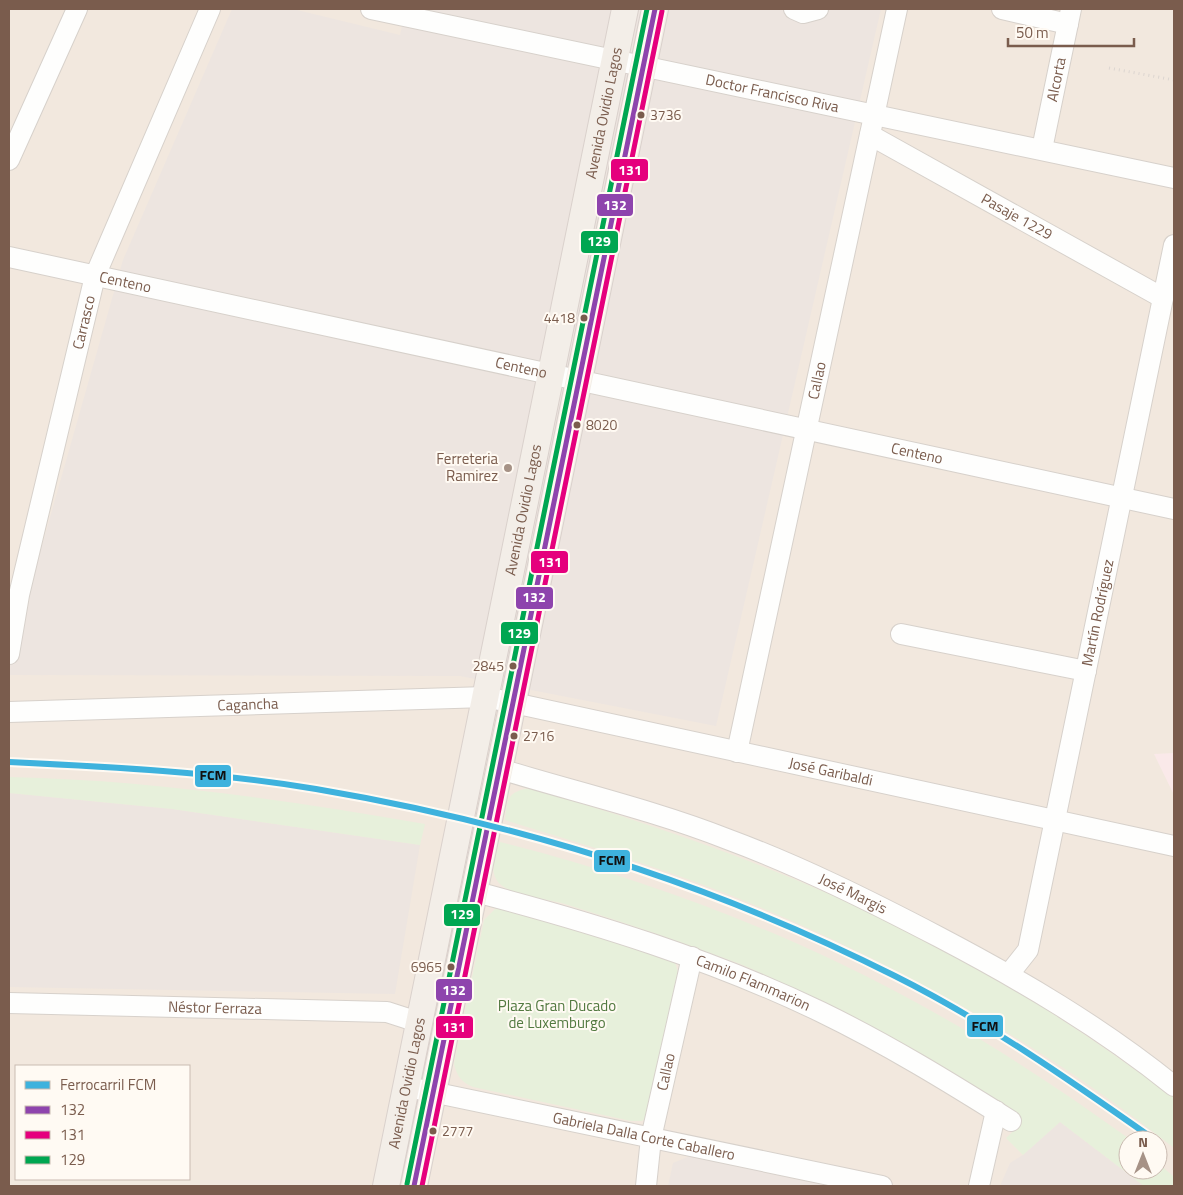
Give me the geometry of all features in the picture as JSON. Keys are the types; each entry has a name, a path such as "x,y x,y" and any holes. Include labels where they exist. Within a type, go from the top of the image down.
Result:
{"main road":[{"name":"Avenida Ovidio Lagos","path":"386,1186 421,1023 625,9"},
{"name":"Avenida Ovidio Lagos","path":"414,1186 435,1093 512,703 655,9"}],"street":[{"path":"9,160 77,9"},
{"name":"Carrasco","path":"9,654 14,594 95,276 210,9"},
{"name":"Doctor Francisco Riva","path":"371,9 1174,178"},
{"path":"794,9 803,13 818,9"},
{"name":"Callao","path":"737,752 897,9"},
{"path":"1002,9 1070,16"},
{"name":"Alcorta","path":"1042,149 1070,16"},
{"name":"Pasaje 1229","path":"870,135 1163,298"},
{"name":"Martín Rodríguez","path":"1009,974 1028,950 1174,245"},
{"name":"Centeno","path":"9,257 551,374 578,382 807,429 1122,498"},
{"path":"1122,498 1174,509"},
{"path":"901,634 1086,671"},
{"name":"José Garibaldi","path":"486,697 1174,846"},
{"name":"Cagancha","path":"9,712 486,697"},
{"name":"José Margis","path":"500,769 638,809 726,838 897,914 1009,974 1084,1020 1174,1086"},
{"name":"Camilo Flammarion","path":"476,892 584,921 692,957 821,1012 944,1078 1003,1116 979,1186"},
{"name":"Callao","path":"646,1186 651,1138 692,957"},
{"name":"Néstor Ferraza","path":"9,1003 387,1012 421,1023"},
{"name":"Gabriela Dalla Corte Caballero","path":"408,1087 882,1186"}],"path":[{"path":"1109,68 1174,80"}],"shaded area":[{"path":"9,9 1174,9 1174,1186 9,1186"},
{"path":"232,9 293,9 400,35 406,9 881,9 716,726 460,676 9,675 9,662 123,260"},
{"path":"1174,753 1174,795 1154,754"},
{"path":"9,793 172,809 420,845 395,994 9,987"},
{"path":"1060,1122 1118,1166 1118,1180 1136,1180 1144,1186 1000,1186 1010,1163 1023,1155"},
{"path":"695,1154 836,1186 668,1186 673,1163"}],"green space":[{"path":"9,777 114,782 166,787 270,799 425,824 420,845 172,809 9,793"},
{"path":"529,788 652,826 713,848 833,896 949,952 1049,1011 1174,1097 1174,1148 1168,1144 1168,1130 1150,1130 1078,1077 1027,1045 924,985 871,958 817,932 730,895 634,861 505,820 510,798 516,792"},
{"path":"500,842 629,879 714,909 797,943 876,981 988,1044 1118,1131 1118,1166 1060,1122 1023,1155 1006,1138 1021,1124 1018,1115 965,1081 885,1035 740,964 609,918 506,888 500,884 494,874 495,858"},
{"name":"Plaza Gran Ducado de Luxemburgo","path":"506,906 675,962 680,979 649,1115 642,1121 631,1121 473,1087 465,1083 458,1075 454,1064 484,920 495,909"},
{"path":"1168,1172 1174,1177 1174,1186 1144,1186 1136,1180 1168,1180"}],"rail line":[{"name":"FCM","path":"9,762 201,774 316,789 466,820 540,839 613,861 685,885 756,913 826,943 895,976 996,1033 1060,1074 1141,1130"}],"transit line":[{"name":"129","path":"407,1184 647,9"},
{"name":"132","path":"414,1186 655,9"},
{"name":"131","path":"422,1186 662,11"}],"place":[{"name":"3736","path":"641,115"},
{"name":"4418","path":"584,318"},
{"name":"8020","path":"577,425"},
{"name":"Ferreteria Ramirez","path":"508,468"},
{"name":"2845","path":"513,666"},
{"name":"2716","path":"514,736"},
{"name":"6965","path":"451,967"},
{"name":"2777","path":"433,1131"}]}
